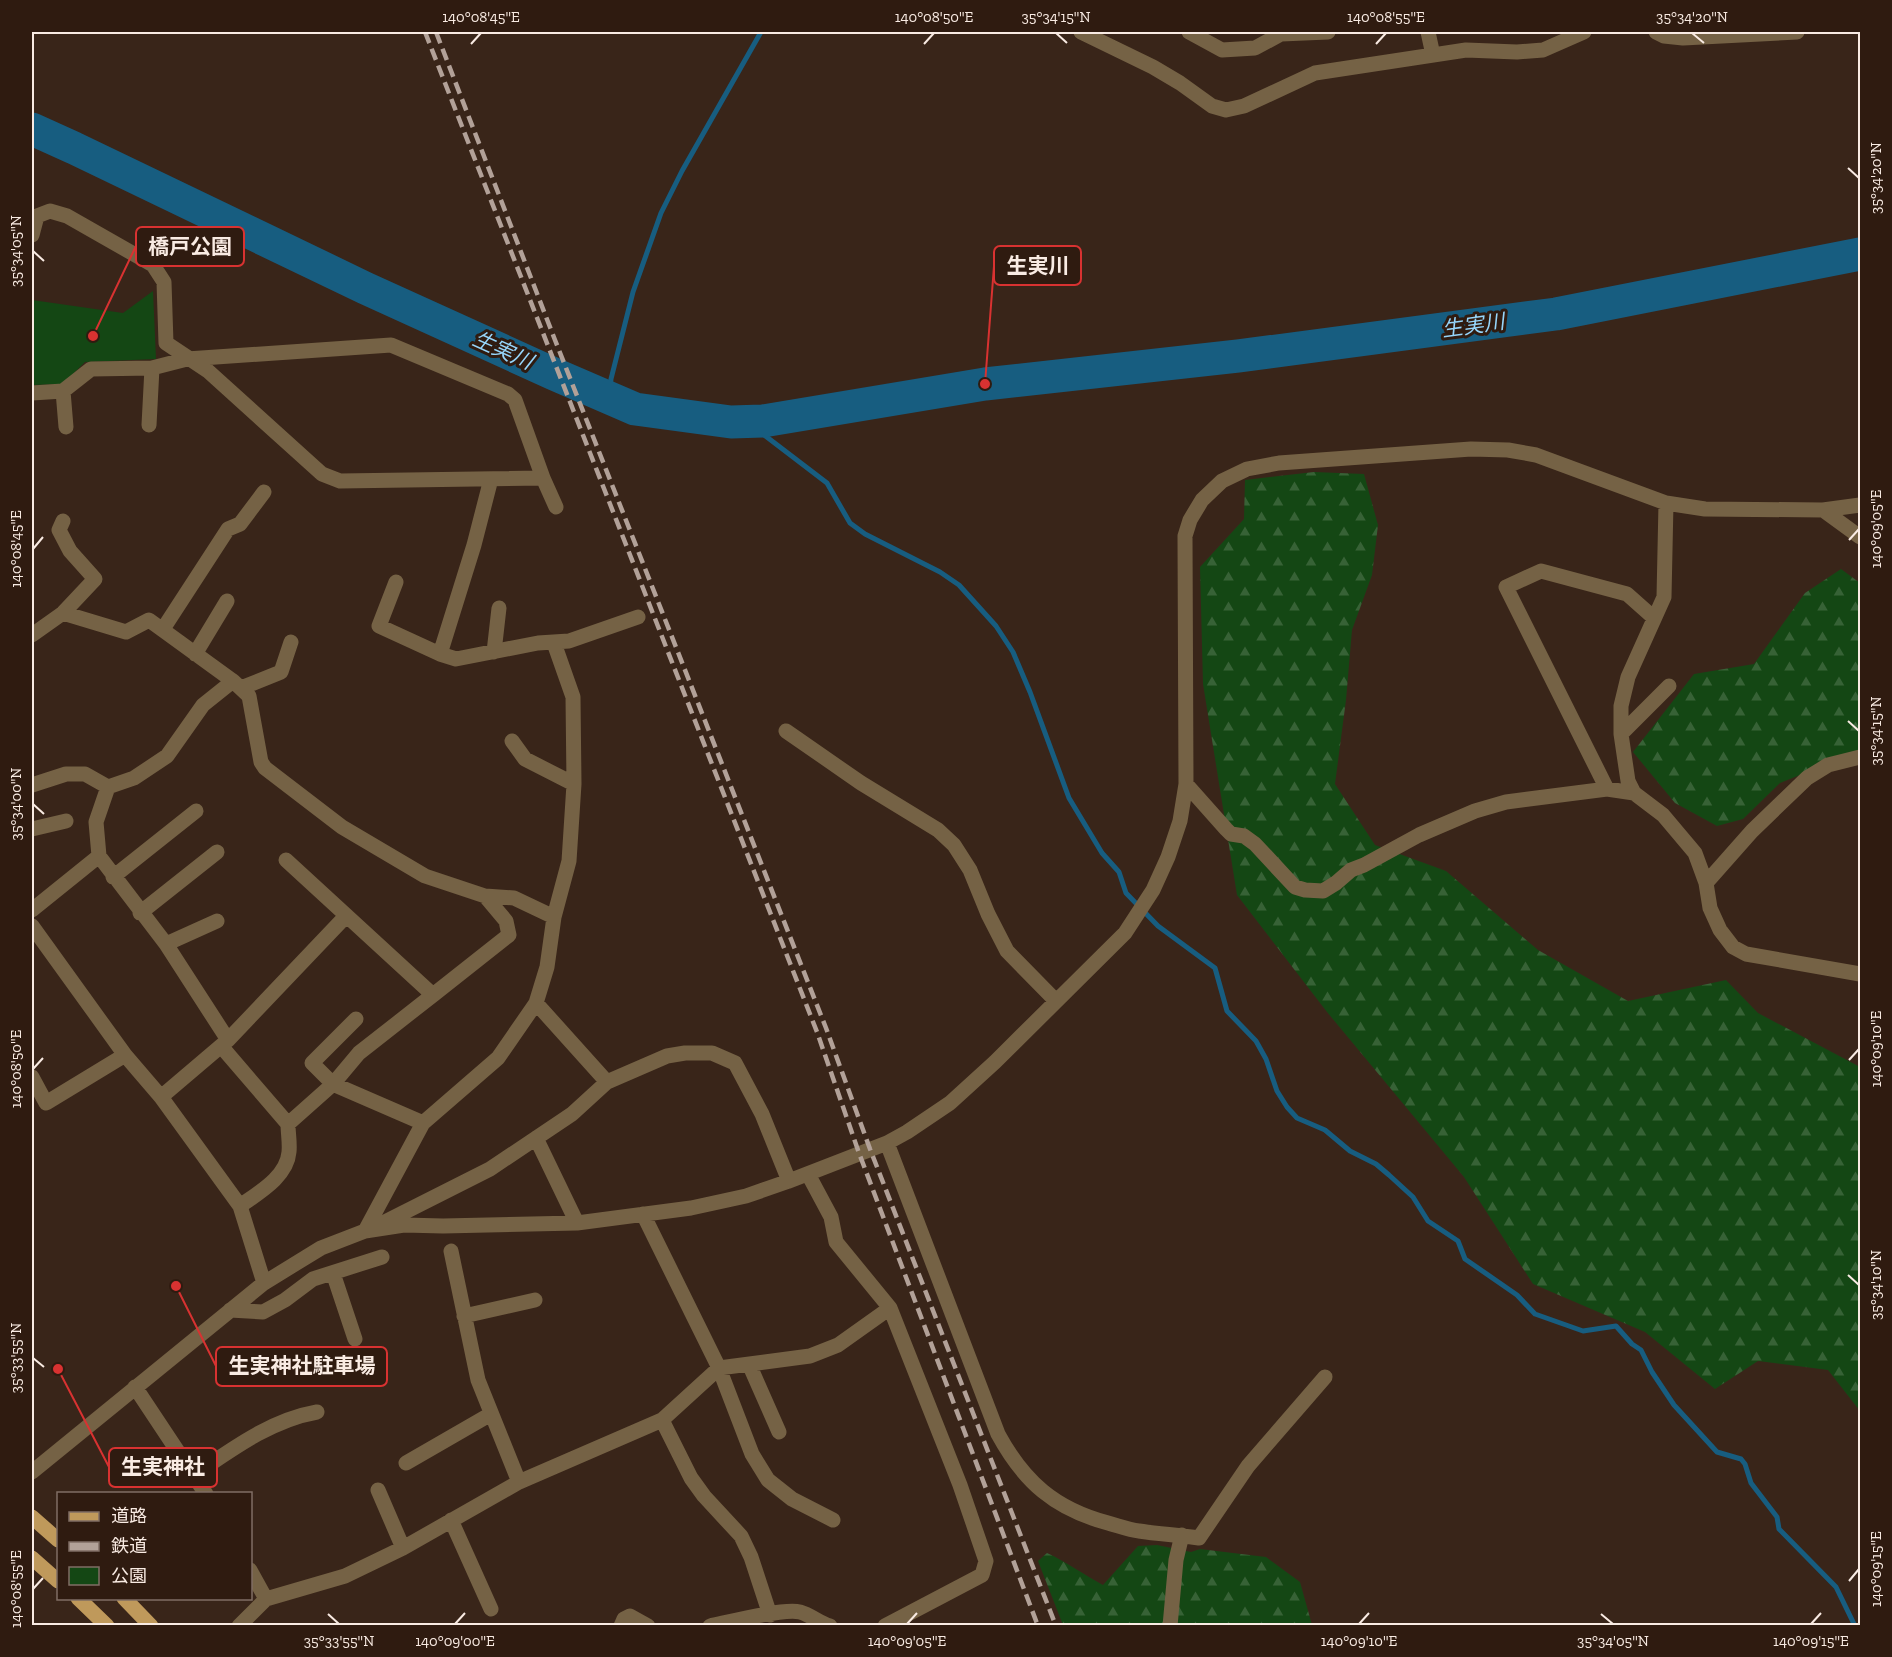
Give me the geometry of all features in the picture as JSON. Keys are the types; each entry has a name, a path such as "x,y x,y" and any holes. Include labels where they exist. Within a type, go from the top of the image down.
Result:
{"main road":[{"path":"32,1517 57,1539"},
{"path":"32,1558 57,1580"},
{"path":"79,1600 107,1626"},
{"path":"125,1600 152,1626"}],"street":[{"path":"1081,32 1162,72 1212,106 1226,110 1244,106 1315,73 1482,49 1517,52 1543,50 1584,32"},
{"path":"1189,32 1222,50 1255,48 1281,34 1328,32"},
{"path":"1428,32 1433,56"},
{"path":"1656,32 1672,38 1797,32"},
{"path":"32,235 37,216 50,211 67,216 153,265 164,282 166,343 208,371 322,474 340,481 543,478"},
{"path":"32,393 63,391 91,369 152,368 187,359 391,345 508,393 515,400 556,507"},
{"path":"149,425 152,368"},
{"path":"63,391 66,427"},
{"path":"365,1232 404,1225 577,1223 691,1208 746,1196 887,1143 950,1103 995,1062 1125,933 1153,890 1168,857 1180,821 1186,784 1185,536 1190,520 1202,500 1222,481 1246,469 1279,463 1471,449 1508,450 1536,454 1666,503 1706,509 1823,510 1860,505"},
{"path":"440,654 474,545 491,479"},
{"path":"163,629 228,529 240,524 264,492"},
{"path":"1666,503 1664,597 1628,677 1621,706 1621,734 1628,781 1635,793 1663,815 1695,853 1706,883 1710,908 1720,930 1733,947 1746,954 1860,973"},
{"path":"1823,510 1860,537"},
{"path":"32,635 63,613 95,579 70,551 59,530 63,521"},
{"path":"1607,789 1506,586 1541,571 1627,594 1654,618"},
{"path":"396,582 379,626 456,659 538,643 569,640 638,617"},
{"path":"195,654 227,601"},
{"path":"494,652 499,608"},
{"path":"63,613 126,632 149,620 249,696 261,762 265,768 342,827 425,876 485,896 514,898 554,917"},
{"path":"32,785 66,774 85,774 108,787 134,778 167,756 203,705 237,685 281,672 291,642"},
{"path":"365,1232 423,1123 498,1058 536,1003 547,967 554,917 569,861 574,784 573,696 554,643"},
{"path":"1621,734 1669,687"},
{"path":"786,731 861,783 938,830 954,845 970,870 988,914 1007,951 1056,1001"},
{"path":"512,741 525,759 574,784"},
{"path":"1706,883 1752,831 1807,778 1828,765 1860,757"},
{"path":"1186,784 1226,830 1231,834 1244,836 1255,844 1290,884 1305,890 1323,891 1351,870 1419,835 1475,811 1506,802 1607,789 1635,793"},
{"path":"108,787 96,822 99,856 140,913 166,944 224,1043 288,1124 290,1154 277,1178 240,1206"},
{"path":"113,877 195,812"},
{"path":"32,829 66,821"},
{"path":"140,913 217,852"},
{"path":"32,910 99,856"},
{"path":"286,860 433,995"},
{"path":"288,1124 333,1084 359,1053 509,935 506,921 485,896"},
{"path":"160,1097 224,1043 346,916"},
{"path":"166,944 218,921"},
{"path":"32,926 125,1055 160,1097 240,1206 264,1282"},
{"path":"536,1003 607,1082"},
{"path":"356,1019 312,1063 333,1084 423,1123"},
{"path":"32,1472 264,1282 321,1248 365,1232 490,1169 572,1114 607,1082 667,1056 712,1053 735,1063 762,1114 789,1181"},
{"path":"32,1077 46,1103 125,1055"},
{"path":"536,1138 577,1223"},
{"path":"887,1143 998,1434 1012,1459 1044,1493 1083,1516 1137,1531 1199,1538 1248,1466 1325,1377"},
{"path":"808,1174 831,1217 836,1242 890,1308 960,1485 986,1561 982,1575 885,1626"},
{"path":"643,1214 719,1368 752,1454 768,1480 792,1499 833,1521"},
{"path":"451,1251 478,1380 519,1482"},
{"path":"230,1310 263,1312 285,1300 313,1279 382,1257"},
{"path":"333,1273 355,1339"},
{"path":"464,1316 535,1300"},
{"path":"239,1626 266,1599 345,1576 403,1548 519,1482 662,1420 719,1368 810,1356 838,1345 890,1308"},
{"path":"749,1364 779,1432"},
{"path":"135,1387 205,1492"},
{"path":"194,1475 243,1442 299,1415 317,1412"},
{"path":"406,1463 491,1414"},
{"path":"662,1420 691,1478 704,1496 741,1536 752,1557 770,1615"},
{"path":"378,1490 403,1548"},
{"path":"452,1520 491,1609"},
{"path":"1170,1626 1176,1560 1182,1535"},
{"path":"252,1574 266,1599"},
{"path":"710,1626 800,1612 830,1626"},
{"path":"621,1626 624,1619 630,1616 648,1626"}],"green space":[{"path":"153,291 156,359 85,362 63,384 32,385 32,300 123,313"},
{"path":"1314,472 1364,474 1378,525 1372,575 1352,630 1335,784 1375,845 1446,871 1538,950 1628,1001 1726,980 1758,1013 1860,1067 1860,1411 1828,1370 1758,1361 1715,1389 1645,1332 1533,1284 1464,1177 1327,1012 1237,895 1203,684 1200,567 1244,519 1245,480"},
{"path":"1841,569 1860,583 1860,751 1780,783 1743,819 1717,826 1675,803 1633,752 1694,674 1754,664 1805,593"},
{"path":"1157,1545 1191,1552 1200,1549 1266,1557 1300,1582 1312,1625 1063,1625 1038,1561 1047,1553 1103,1585 1138,1546"}],"waterway":[{"path":"609,398 611,379 633,292 661,213 682,171 761,32"},
{"name":"生実川","path":"32,129 365,288 635,409 731,422 763,421 985,384 1238,356 1556,314 1860,254"},
{"path":"747,422 827,483 850,523 865,534 940,572 959,585 996,626 1013,652 1030,692 1069,798 1102,853 1119,872 1126,893 1158,926 1215,968 1227,1011 1256,1041 1266,1059 1277,1091 1297,1118 1325,1130 1350,1151 1376,1164 1413,1197 1428,1221 1458,1241 1465,1259 1517,1295 1535,1314 1583,1331 1616,1326 1632,1344 1641,1350 1652,1372 1674,1405 1717,1452 1741,1459 1745,1464 1751,1483 1777,1517 1779,1529 1836,1587 1855,1626"}],"railway":[{"path":"425,32 817,1032 859,1153 1038,1626"},
{"path":"436,32 826,1028 870,1149 1056,1626"}],"place":[{"name":"橋戸公園","path":"93,336"},
{"name":"生実川","path":"985,384"},
{"name":"生実神社駐車場","path":"176,1286"},
{"name":"生実神社","path":"58,1369"}]}
